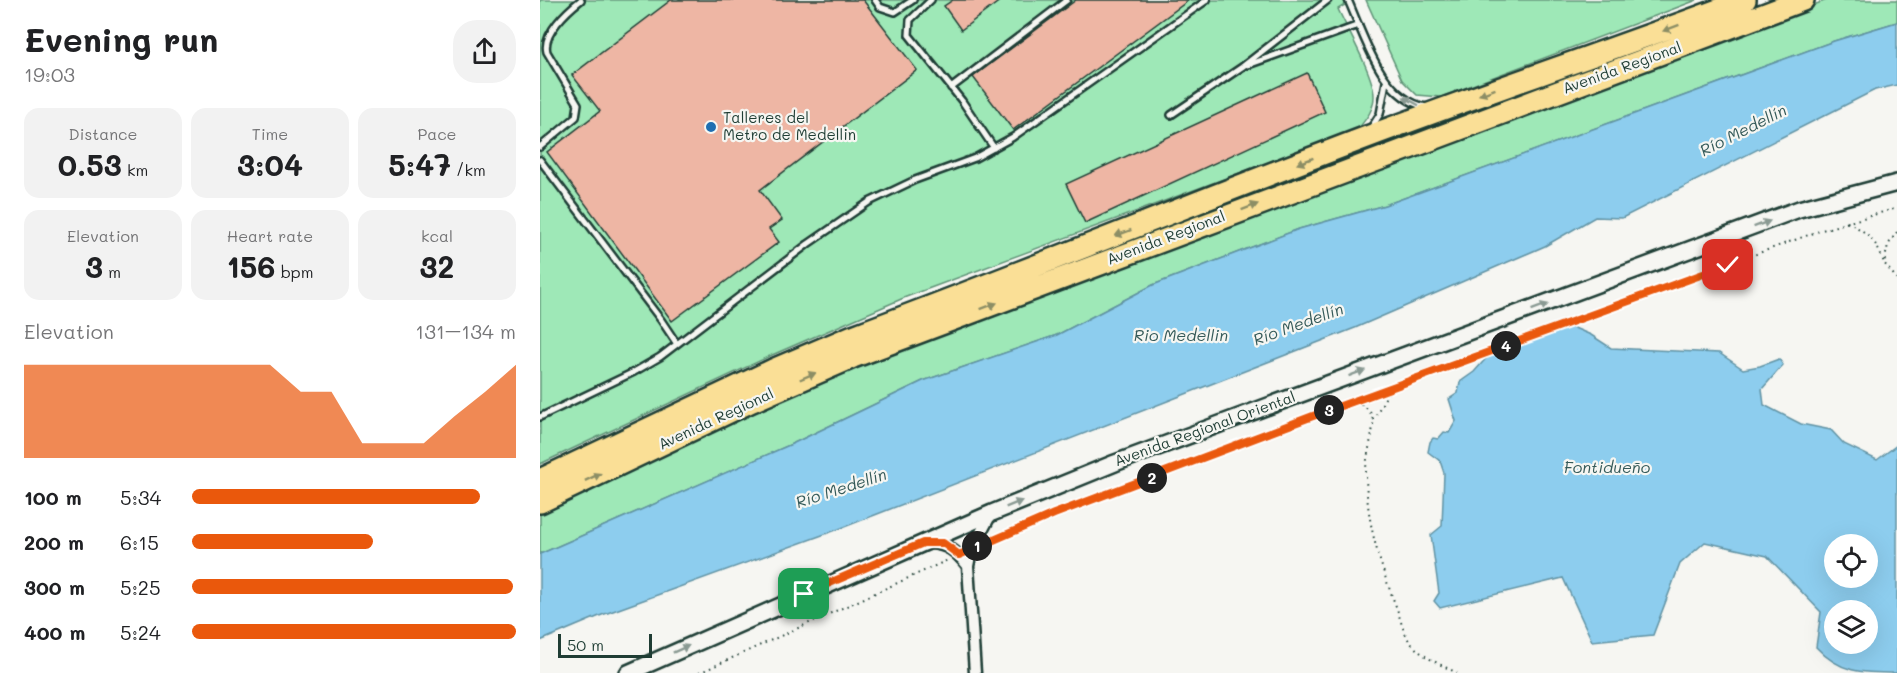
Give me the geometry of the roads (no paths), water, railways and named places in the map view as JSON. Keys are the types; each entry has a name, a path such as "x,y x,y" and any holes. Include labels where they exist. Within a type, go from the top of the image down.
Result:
{"highway":[{"name":"Avenida Regional","path":"540,480 773,370 843,341 1363,138 1619,48 1745,0"},
{"name":"Avenida Regional","path":"540,502 752,401 854,357 1803,0"}],"main road":[{"name":"Avenida Regional Oriental","path":"628,673 992,513 1115,463 1799,209 1897,183"}],"street":[{"path":"975,673 968,566 973,548 992,513"},
{"path":"923,543 943,543 959,555 968,566"}],"lane":[{"path":"540,147 576,117 578,104 545,45 547,36 581,0"},
{"path":"875,0 880,7 895,12 913,0"},
{"path":"951,88 1067,0"},
{"path":"540,417 634,372 677,344 808,244 869,202 915,180 975,158 1013,137 1207,0"},
{"path":"1171,115 1242,67 1328,0"},
{"path":"1347,0 1386,82 1408,101 1440,110"},
{"path":"926,1 910,20 909,35 994,148"},
{"path":"1242,67 1359,26"},
{"path":"1363,138 1380,114 1386,82"},
{"path":"540,160 677,344"}],"water":[{"name":"Rio Medellin","path":"1897,22 1897,85 1875,90 1622,218 1595,217 1545,246 1355,328 839,529 602,615 540,641 540,554 794,443 923,381 1057,335 1153,285 1299,229 1385,205 1834,41"},
{"name":"Fontidueño","path":"1560,322 1591,335 1611,348 1719,353 1743,369 1779,359 1783,365 1762,389 1764,405 1801,424 1831,430 1844,444 1877,460 1897,445 1897,673 1852,670 1825,656 1816,647 1821,612 1767,556 1705,542 1680,564 1653,635 1592,641 1563,578 1440,608 1434,601 1439,593 1431,535 1442,526 1444,473 1440,461 1428,452 1433,438 1438,439 1444,432 1449,433 1456,421 1449,399 1458,393 1460,382 1474,372 1498,345"}],"place":[{"name":"Talleres del Metro de Medellin","path":"711,127"}],"water label":[{"name":"Río Medellín","path":"1743,130"},
{"name":"Río Medellín","path":"1298,324"},
{"name":"Río Medellín","path":"841,488"}]}
